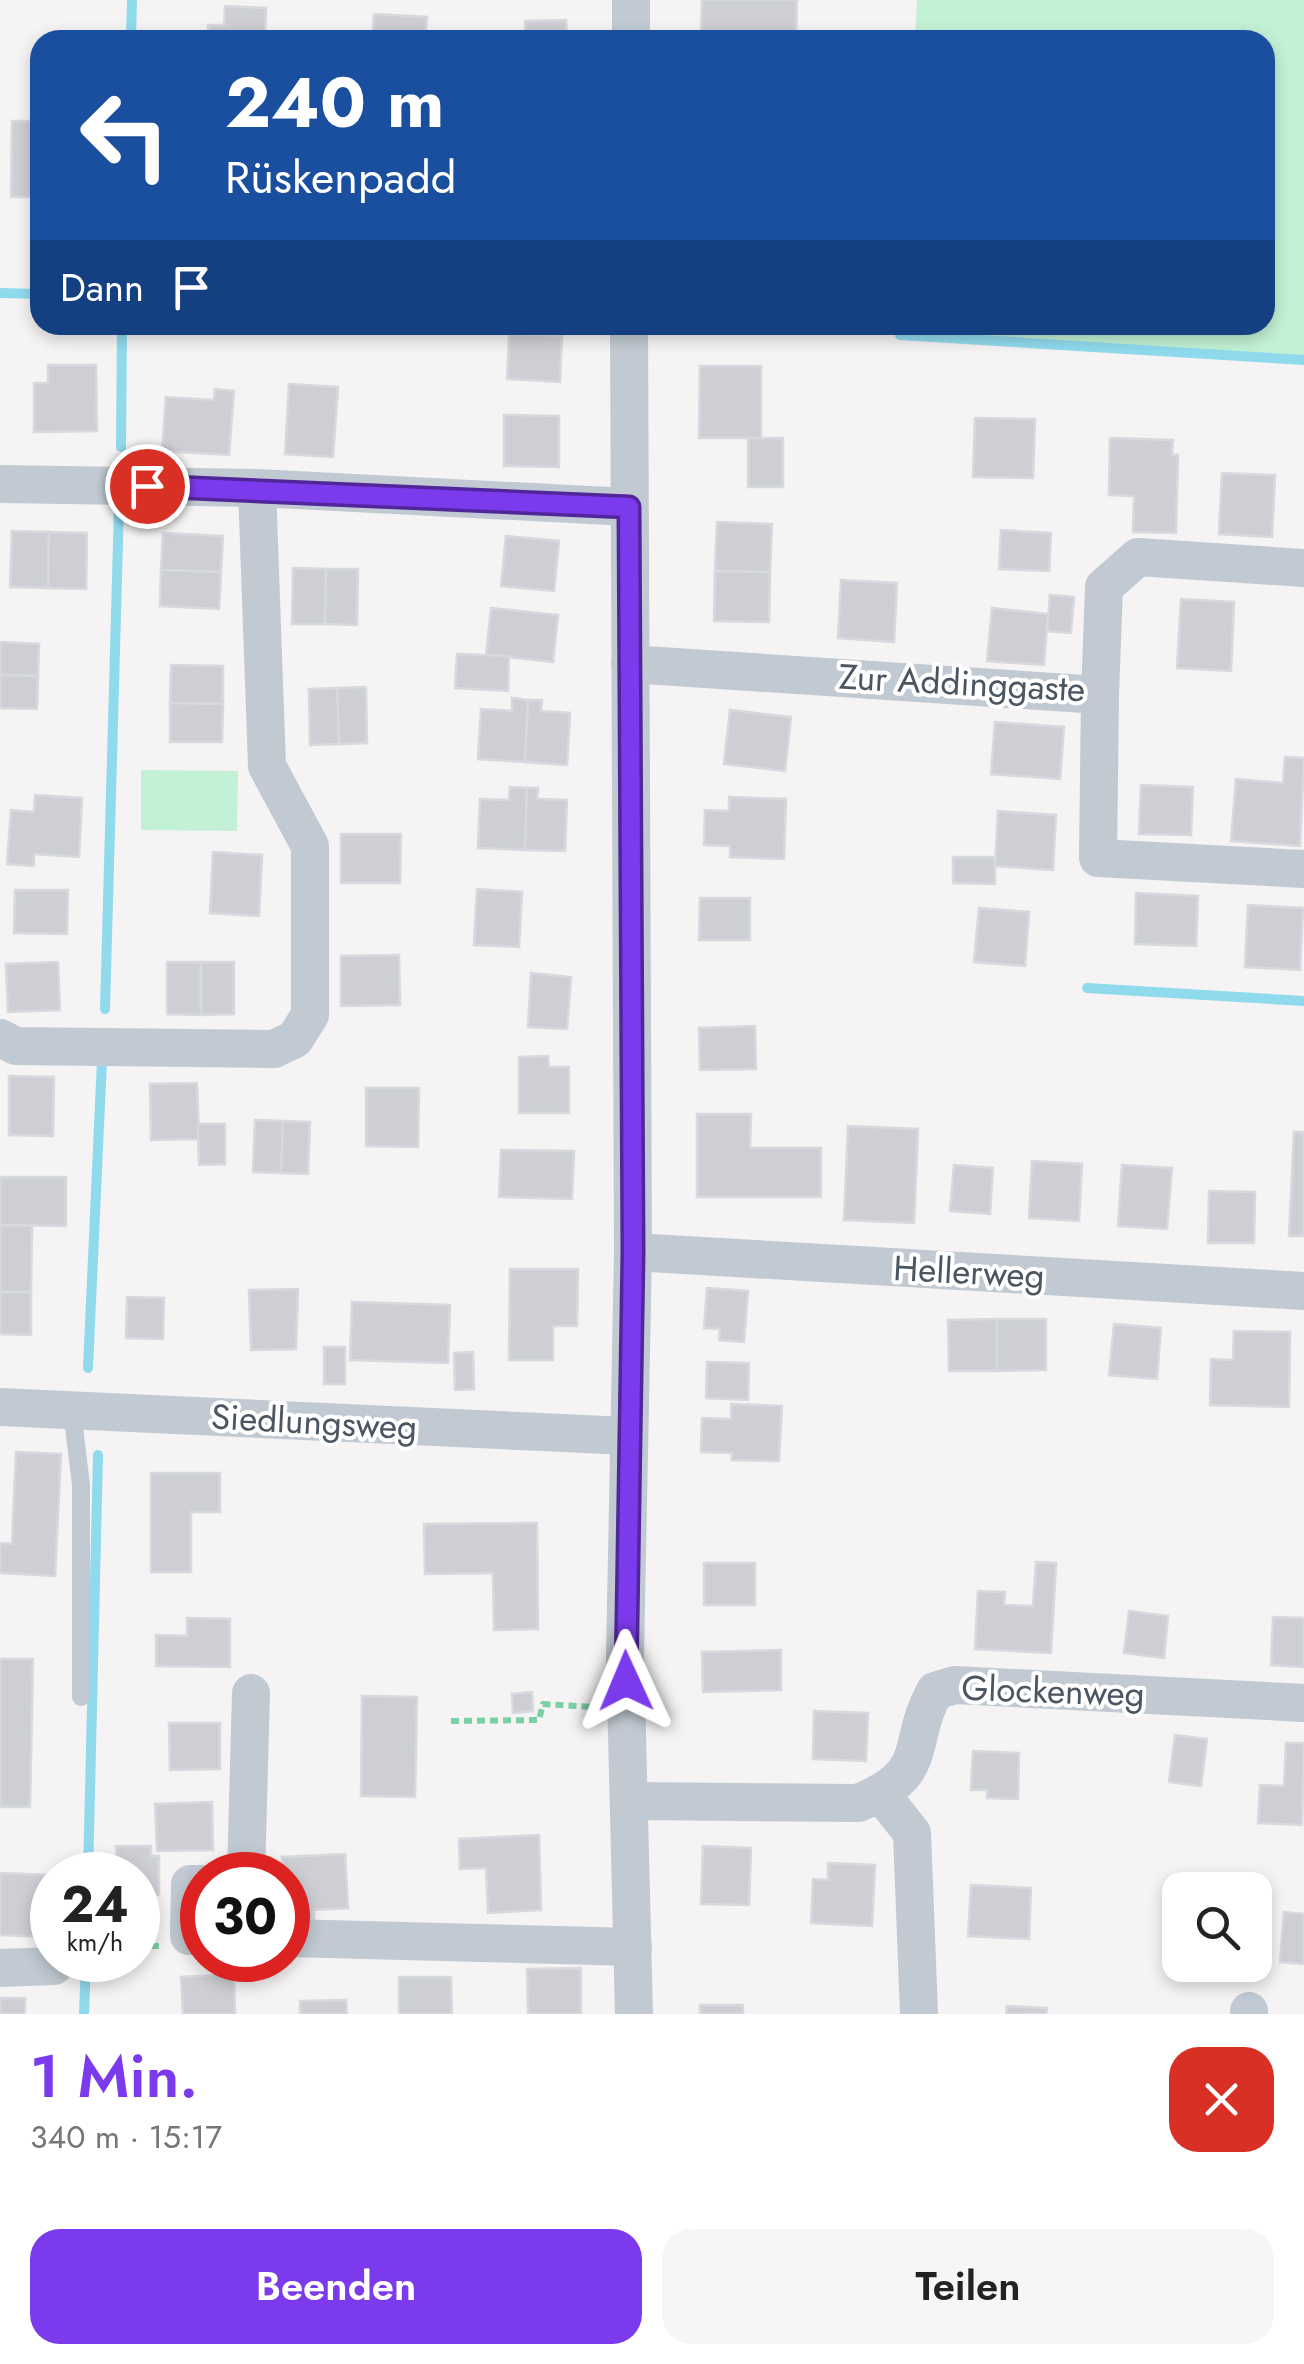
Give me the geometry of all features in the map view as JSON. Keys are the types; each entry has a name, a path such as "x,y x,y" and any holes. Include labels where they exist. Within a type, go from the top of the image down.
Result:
{"street":[{"path":"631,0 631,30"},
{"path":"629,335 633,1252 628,1708 634,2014"},
{"path":"0,484 257,488 629,507"},
{"path":"0,1038 16,1046 274,1049 295,1039 310,1015 310,846 267,766 257,488"},
{"name":"Zur Addinggaste","path":"630,664 1100,695 1104,587 1138,557 1304,568"},
{"path":"1100,695 1098,858 1304,869"},
{"name":"Hellerweg","path":"633,1252 1304,1291"},
{"name":"Siedlungsweg","path":"0,1407 628,1436"},
{"name":"Glockenweg","path":"880,1794 902,1776 918,1753 926,1708 935,1691 955,1685 1304,1703"},
{"path":"247,1852 252,1693"},
{"path":"630,1801 858,1803 880,1794 912,1833 919,2014"},
{"path":"310,1939 634,1948"},
{"path":"0,1968 30,1967"}],"lane":[{"path":"72,1411 81,1485 81,1697"}],"path":[{"path":"451,1721 539,1720 543,1704 628,1708"}],"green space":[{"path":"917,0 1304,0 1304,358 900,335 1275,335 1275,30 916,30"},
{"path":"141,770 238,771 237,831 141,830"}],"building":[{"path":"702,0 797,0 796,30 701,30"},
{"path":"225,6 266,8 265,30 208,30 208,25 224,25"},
{"path":"374,14 427,17 426,30 373,30"},
{"path":"566,20 566,30 525,30 525,21"},
{"path":"12,121 30,121 30,197 11,197"},
{"path":"509,335 562,336 560,382 507,379"},
{"path":"48,365 96,365 97,431 34,432 34,383 48,383"},
{"path":"700,366 761,366 761,438 699,438"},
{"path":"289,384 338,387 333,457 285,454"},
{"path":"215,389 234,391 229,455 162,451 166,397 214,400"},
{"path":"504,415 559,416 559,467 504,466"},
{"path":"975,418 1035,419 1033,478 973,477"},
{"path":"748,438 783,438 783,487 748,487"},
{"path":"1110,438 1173,440 1172,455 1178,455 1176,533 1133,532 1134,496 1109,495"},
{"path":"1222,473 1275,475 1272,537 1219,534"},
{"path":"717,522 772,524 770,572 715,571"},
{"path":"1001,530 1051,533 1049,571 999,569"},
{"path":"12,531 49,532 48,588 10,587"},
{"path":"49,532 87,533 86,589 48,588"},
{"path":"163,533 223,536 221,572 161,570"},
{"path":"506,536 559,541 554,591 501,586"},
{"path":"293,568 326,569 325,624 292,624"},
{"path":"326,569 358,569 357,625 325,624"},
{"path":"161,570 221,572 219,609 160,606"},
{"path":"715,571 770,572 769,622 714,621"},
{"path":"841,580 897,583 894,642 838,638"},
{"path":"1050,595 1074,597 1071,633 1047,631"},
{"path":"1181,599 1234,602 1231,671 1177,668"},
{"path":"491,608 558,615 553,662 486,655"},
{"path":"992,608 1048,614 1044,665 987,661"},
{"path":"0,642 39,644 38,676 0,675"},
{"path":"457,654 509,656 508,691 455,688"},
{"path":"171,665 223,666 223,704 170,703"},
{"path":"0,675 38,676 37,709 0,708"},
{"path":"366,687 367,743 339,744 337,688"},
{"path":"337,688 339,744 310,745 309,689"},
{"path":"512,698 528,700 525,762 478,759 481,709 512,711"},
{"path":"528,700 542,700 541,711 570,713 567,765 525,762"},
{"path":"170,703 223,704 222,742 170,742"},
{"path":"730,710 791,717 785,771 724,764"},
{"path":"995,722 1064,727 1060,779 991,774"},
{"path":"1285,757 1304,758 1300,846 1231,841 1236,779 1283,783"},
{"path":"1141,785 1193,787 1191,835 1139,834"},
{"path":"510,787 527,788 525,850 478,848 480,799 509,800"},
{"path":"527,788 538,788 537,799 567,800 565,851 525,850"},
{"path":"35,795 82,798 79,857 34,854 34,866 7,864 11,810 34,812"},
{"path":"729,797 786,799 784,859 730,857 730,846 704,845 705,810 729,811"},
{"path":"998,811 1056,815 1053,870 995,866"},
{"path":"341,834 401,834 400,883 341,883"},
{"path":"213,852 262,855 259,916 210,913"},
{"path":"953,857 995,857 995,884 953,883"},
{"path":"477,889 522,892 519,947 474,945"},
{"path":"15,890 68,890 67,934 14,933"},
{"path":"1136,893 1198,896 1196,946 1135,944"},
{"path":"700,898 750,898 750,940 699,940"},
{"path":"1248,905 1303,908 1300,970 1245,967"},
{"path":"979,908 1029,912 1025,966 974,962"},
{"path":"399,955 400,1005 341,1006 341,956"},
{"path":"58,962 60,1010 8,1012 6,964"},
{"path":"167,962 201,962 201,1015 167,1014"},
{"path":"201,962 234,962 234,1014 201,1015"},
{"path":"531,973 571,977 567,1029 528,1027"},
{"path":"755,1026 756,1069 700,1070 699,1028"},
{"path":"548,1056 549,1067 569,1067 569,1113 519,1113 519,1057"},
{"path":"9,1076 54,1077 53,1136 9,1135"},
{"path":"197,1083 199,1139 151,1140 150,1084"},
{"path":"366,1088 419,1088 418,1147 366,1146"},
{"path":"697,1114 751,1114 750,1148 821,1148 821,1197 697,1197"},
{"path":"255,1120 283,1121 281,1173 253,1172"},
{"path":"283,1121 310,1122 308,1174 281,1173"},
{"path":"198,1124 225,1124 225,1164 199,1165"},
{"path":"848,1126 918,1129 914,1223 844,1220"},
{"path":"1294,1132 1304,1132 1304,1236 1289,1236"},
{"path":"501,1150 574,1151 572,1199 499,1197"},
{"path":"1032,1161 1082,1164 1079,1221 1029,1218"},
{"path":"954,1165 993,1168 990,1214 950,1211"},
{"path":"1122,1165 1172,1168 1167,1229 1118,1226"},
{"path":"0,1177 66,1177 66,1226 0,1225"},
{"path":"1209,1191 1255,1192 1254,1243 1208,1243"},
{"path":"0,1225 32,1226 31,1292 0,1292"},
{"path":"510,1269 578,1269 577,1326 553,1326 553,1360 509,1360"},
{"path":"707,1288 748,1291 744,1342 719,1340 720,1329 704,1328"},
{"path":"298,1289 296,1349 251,1350 249,1290"},
{"path":"0,1292 31,1292 31,1335 0,1334"},
{"path":"127,1297 164,1298 163,1339 126,1338"},
{"path":"352,1302 450,1305 448,1363 350,1360"},
{"path":"997,1319 997,1371 949,1371 948,1320"},
{"path":"997,1319 1046,1319 1046,1370 997,1371"},
{"path":"1114,1324 1161,1328 1157,1379 1109,1375"},
{"path":"1234,1331 1290,1332 1289,1407 1210,1405 1211,1359 1233,1360"},
{"path":"324,1347 345,1347 345,1384 324,1384"},
{"path":"473,1352 474,1389 455,1390 454,1353"},
{"path":"707,1362 749,1363 748,1400 706,1398"},
{"path":"731,1404 782,1406 779,1461 732,1460 732,1453 701,1452 702,1418 731,1419"},
{"path":"16,1452 61,1454 55,1576 0,1573 0,1543 12,1544"},
{"path":"151,1473 220,1473 220,1512 191,1512 191,1572 151,1572"},
{"path":"537,1523 538,1629 494,1630 493,1573 425,1574 424,1524"},
{"path":"1036,1562 1056,1563 1051,1653 975,1649 978,1591 1005,1592 1004,1605 1033,1606"},
{"path":"704,1563 755,1563 755,1605 704,1605"},
{"path":"1129,1611 1168,1616 1164,1658 1124,1653"},
{"path":"1273,1617 1304,1618 1304,1667 1271,1665"},
{"path":"187,1618 230,1619 230,1667 156,1666 156,1635 187,1636"},
{"path":"781,1650 781,1690 703,1692 702,1652"},
{"path":"0,1659 33,1659 30,1807 0,1807"},
{"path":"532,1692 533,1711 513,1713 512,1694"},
{"path":"362,1696 417,1697 415,1797 361,1796"},
{"path":"814,1711 868,1713 866,1761 813,1759"},
{"path":"169,1723 220,1723 220,1769 170,1770"},
{"path":"1175,1735 1207,1739 1201,1786 1169,1782"},
{"path":"1286,1743 1304,1743 1302,1825 1258,1823 1260,1785 1284,1786"},
{"path":"973,1751 1019,1753 1018,1799 987,1798 987,1790 971,1790"},
{"path":"212,1802 213,1850 157,1851 155,1804"},
{"path":"539,1835 541,1910 488,1913 486,1868 460,1869 459,1839"},
{"path":"116,1846 151,1846 151,1852 116,1852"},
{"path":"703,1846 751,1848 749,1905 701,1904"},
{"path":"345,1854 348,1908 314,1910 314,1919 310,1919 310,1856"},
{"path":"828,1863 875,1865 872,1926 811,1923 813,1879 828,1880"},
{"path":"0,1873 30,1874 30,1936 0,1935"},
{"path":"971,1885 1031,1888 1029,1939 968,1936"},
{"path":"1284,1912 1304,1914 1304,1964 1280,1962"},
{"path":"581,1968 581,2014 528,2014 527,1969"},
{"path":"399,1977 451,1977 452,2014 399,2014"},
{"path":"181,1982 234,1982 235,2014 183,2014"},
{"path":"0,1998 25,1998 25,2014 0,2014"},
{"path":"346,2000 347,2014 300,2014 300,2001"},
{"path":"700,2005 743,2005 743,2014 700,2014"},
{"path":"1007,2006 1047,2008 1046,2014 1006,2014"}],"waterway":[{"path":"131,30 132,0"},
{"path":"0,293 30,294"},
{"path":"121,447 122,335"},
{"path":"900,335 1304,360"},
{"path":"105,1009 119,506"},
{"path":"1087,988 1304,1001"},
{"path":"88,1368 102,1060"},
{"path":"89,1852 98,1455"},
{"path":"84,2014 85,1982"}],"route":[{"path":"147,486 629,507 633,1252 626,1681"}]}
